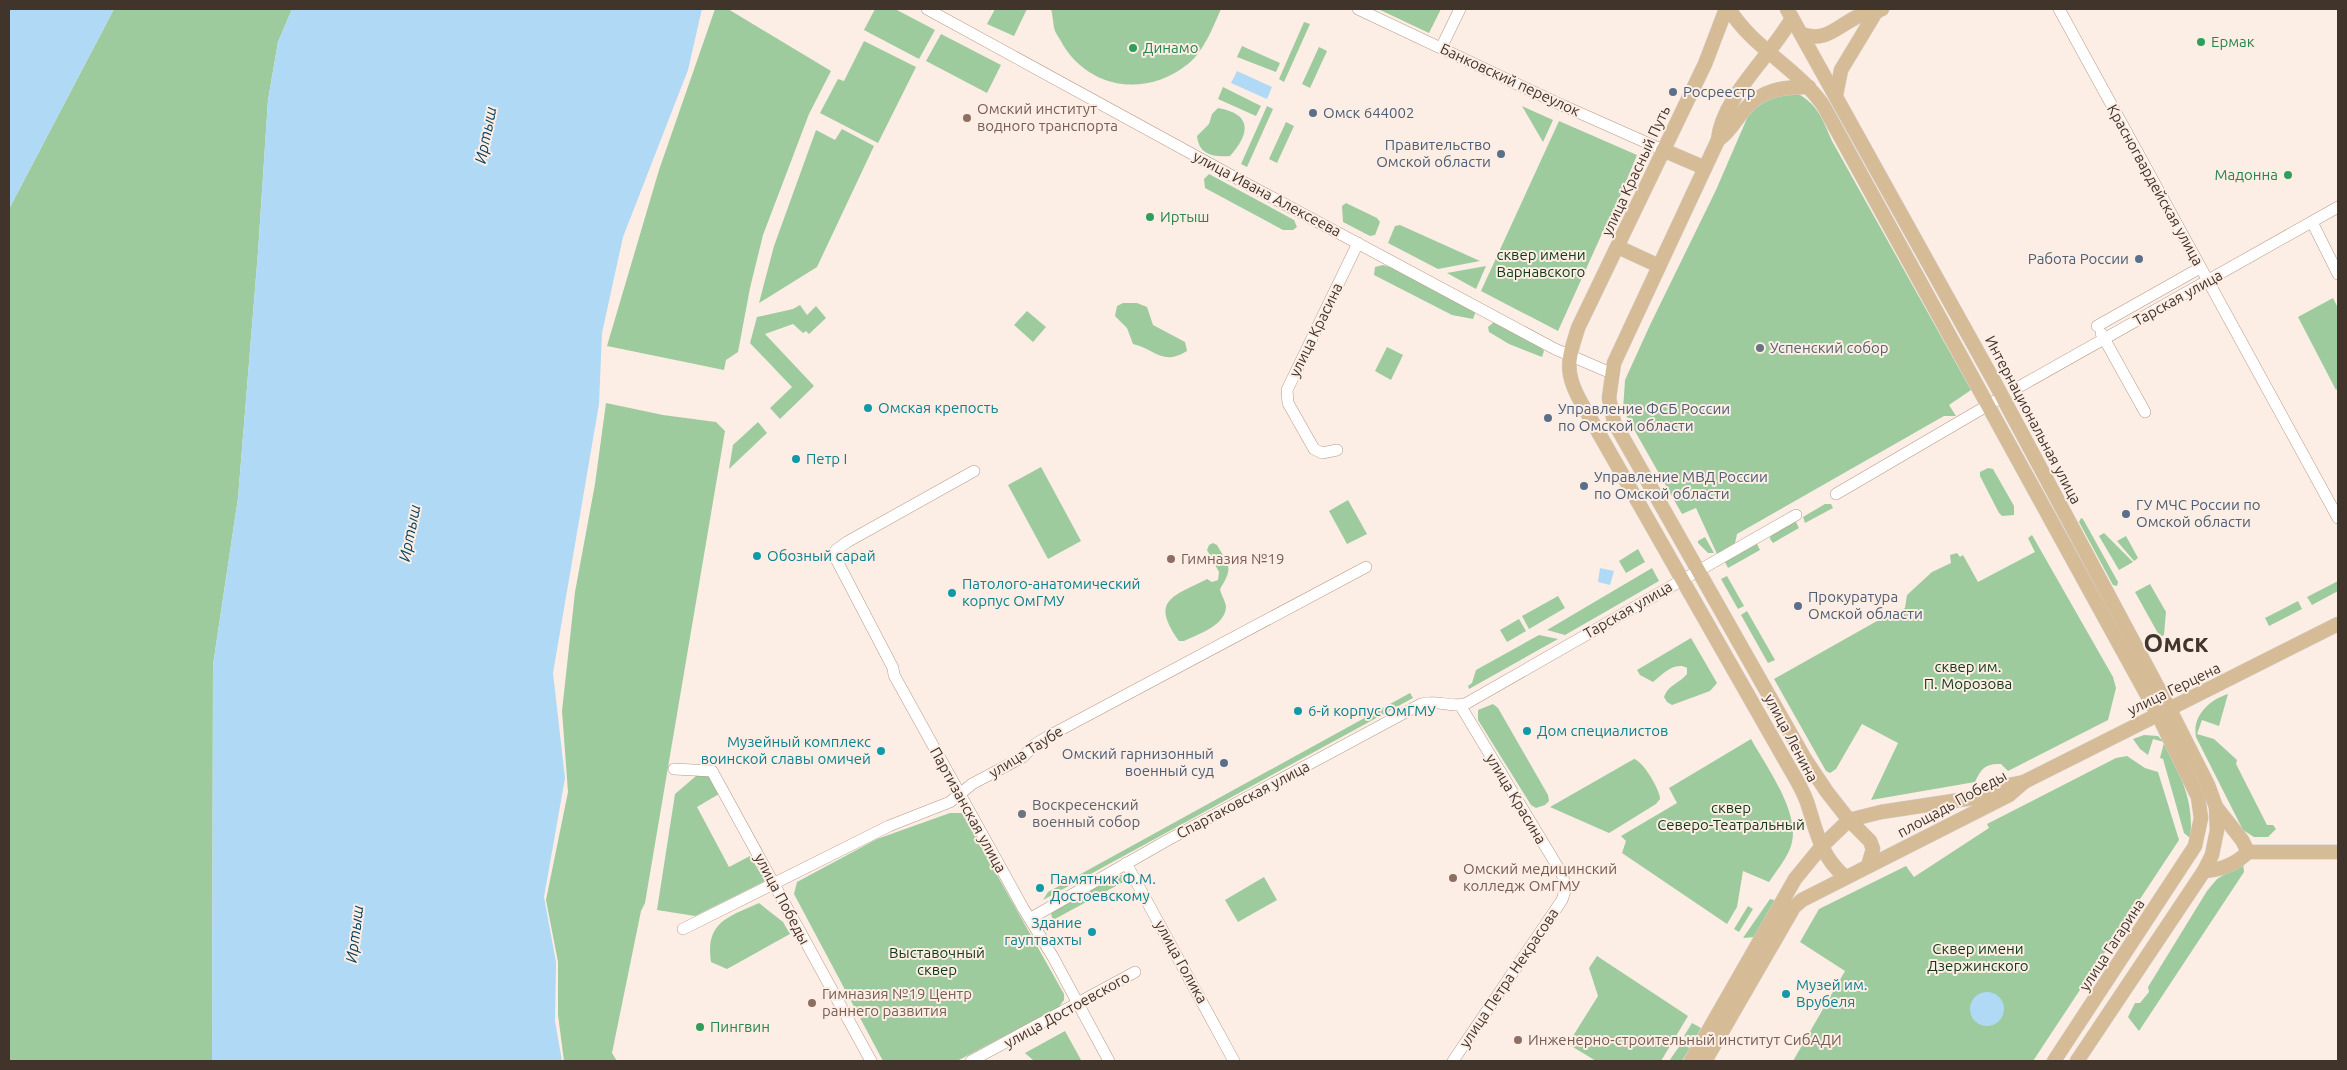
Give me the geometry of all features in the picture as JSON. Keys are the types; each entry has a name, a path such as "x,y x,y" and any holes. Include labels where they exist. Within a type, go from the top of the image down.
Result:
{"main road":[{"name":"Интернациональная улица","path":"1728,9 1739,25 1808,87 1823,105 1988,405 2164,713 2208,785 2216,807 2217,830 2214,847 2204,871"},
{"name":"улица Красный Путь","path":"1597,430 1572,382 1570,372 1571,354 1578,328 1705,64 1728,9"},
{"path":"1802,34 1812,38 1823,36 1860,16 1879,10"},
{"path":"1836,95 1841,70 1879,10"},
{"name":"Интернациональная улица","path":"1790,14 2002,397 2164,713 2198,797 2201,818 2195,846"},
{"path":"1611,373 1718,140 1719,128 1736,96 1780,38 1790,14"},
{"path":"1718,140 1727,134 1745,109 1762,95 1776,88 1808,87"},
{"path":"1663,150 1705,168"},
{"path":"1618,247 1659,266"},
{"name":"улица Ленина","path":"1611,373 1609,398 1614,422 1761,682 1827,792 1849,820"},
{"name":"улица Ленина","path":"1597,430 1747,690 1801,789 1808,804 1816,835 1822,846"},
{"name":"улица Герцена","path":"2024,782 2338,624"},
{"path":"1747,690 1761,682"},
{"name":"площадь Победы","path":"1822,846 1849,820 1881,812 1973,798 2004,786 2024,782"},
{"name":"площадь Победы","path":"1705,1061 1794,907 1869,862 1908,848 2009,794 2024,782"},
{"path":"2216,807 2242,840 2248,852"},
{"path":"1849,820 1870,840 1873,849 1869,862"},
{"path":"1691,1061 1795,879 1822,846 1834,867 1845,877"},
{"name":"улица Гагарина","path":"2054,1061 2195,846"},
{"path":"2077,1061 2204,871 2218,870 2241,859 2248,852 2338,852"},
{"path":"2081,1022 2096,1032"}],"street":[{"name":"улица Ивана Алексеева","path":"927,9 1555,349 1571,354 1611,373"},
{"name":"Банковский переулок","path":"1358,9 1663,150"},
{"path":"1441,48 1460,9"},
{"name":"Красногвардейская улица","path":"2059,9 2338,518"},
{"name":"Тарская улица","path":"2017,388 2338,207"},
{"path":"2312,222 2338,274"},
{"name":"улица Красина","path":"1337,450 1322,453 1314,449 1288,403 1287,390 1358,243"},
{"name":"Тарская улица","path":"2104,339 2096,323 2200,268"},
{"path":"2104,339 2145,412"},
{"path":"1836,494 2002,397"},
{"name":"Партизанская улица","path":"974,471 847,542 836,550 834,556 893,668 894,674 1109,1061"},
{"name":"Тарская улица","path":"1460,705 1796,515"},
{"name":"улица Таубе","path":"683,929 773,882 889,826 950,802 972,784 1023,758 1034,745 1047,737 1366,567"},
{"name":"Спартаковская улица","path":"1031,918 1126,862 1421,704 1439,701 1460,705"},
{"name":"улица Красина","path":"1460,705 1562,874 1566,883 1564,894"},
{"name":"улица Победы","path":"674,770 712,771 871,1061"},
{"name":"улица Голика","path":"1126,862 1234,1061"},
{"name":"улица Петра Некрасова","path":"1453,1061 1564,894"},
{"name":"улица Достоевского","path":"971,1061 1136,972"}],"green space":[{"path":"114,9 292,9 278,42 268,100 238,498 213,665 212,1061 9,1061 9,209"},
{"path":"715,9 728,9 831,71 809,114 763,235 750,288 738,352 726,360 724,370 607,346 659,170"},
{"path":"875,9 895,9 935,30 919,59 864,30"},
{"path":"995,9 1027,9 1014,36 987,24"},
{"name":"Динамо","path":"1051,9 1221,9 1203,46 1188,64 1172,75 1155,81 1121,84 1089,72 1075,60 1063,45 1054,29"},
{"path":"1378,9 1441,9 1429,33"},
{"path":"1304,22 1310,24 1284,82 1279,79"},
{"path":"941,34 1001,65 987,93 926,61"},
{"path":"864,41 916,67 878,143 820,113 838,79 844,81"},
{"path":"1242,46 1280,63 1276,72 1237,57"},
{"path":"1319,47 1327,51 1310,88 1302,84"},
{"path":"1223,87 1261,106 1256,116 1218,99"},
{"path":"1794,92 1814,106 1818,112 1832,141 1971,390 1949,405 1956,416 1944,416 1737,534 1735,543 1717,554 1696,508 1682,514 1623,410 1625,380 1716,190 1751,109 1762,98"},
{"path":"1267,106 1273,109 1247,167 1241,164"},
{"path":"1522,106 1553,120 1543,142"},
{"path":"1218,108 1237,115 1245,126 1237,148 1230,156 1218,156 1208,153 1204,151 1198,142 1197,136 1209,124 1212,114"},
{"name":"сквер имени Варнавского","path":"1559,121 1637,155 1607,228 1605,227 1558,331 1481,291"},
{"path":"1286,122 1294,126 1277,163 1269,159"},
{"path":"842,129 874,146 817,267 759,303 774,246 816,130 835,140"},
{"path":"1209,174 1294,220 1297,227 1293,230 1283,230 1205,188 1204,179"},
{"path":"1346,203 1377,218 1380,222 1375,235 1370,236 1343,222 1342,206"},
{"path":"1400,225 1480,261 1438,269 1388,243 1395,226"},
{"path":"1383,265 1393,268 1476,311 1473,319 1452,315 1374,275 1375,267"},
{"path":"1486,266 1476,289 1447,273"},
{"path":"2333,298 2338,308 2338,388 2336,390 2298,317"},
{"path":"1123,303 1137,303 1147,307 1153,325 1185,342 1187,351 1171,357 1165,357 1133,344 1127,328 1115,316 1117,306"},
{"path":"800,305 807,315 816,306 826,318 809,334 806,331 803,333 793,324 765,334 814,386 780,419 770,408 792,387 750,343 757,317 793,309"},
{"path":"1027,311 1046,327 1033,342 1014,325"},
{"path":"1494,322 1540,346 1544,351 1542,357 1509,344 1489,332 1488,327"},
{"path":"1387,347 1403,355 1391,380 1375,371"},
{"path":"606,403 663,415 716,422 725,431 645,903 641,911 612,1053 617,1061 564,1061 558,1015 558,962 546,900 568,792 562,711 575,592 595,484"},
{"path":"758,422 767,433 729,469 733,445"},
{"path":"1041,467 1081,541 1048,559 1008,485"},
{"path":"1988,468 1993,469 2014,506 2014,515 2002,516 1999,513 1980,476 1980,472"},
{"path":"1348,500 1367,534 1347,544 1329,511"},
{"path":"1825,504 1831,504 1833,508 1805,523 1803,517"},
{"path":"2081,518 2118,582 2117,586 2113,585 2079,522"},
{"path":"1795,520 1799,528 1773,543 1770,539 1771,533"},
{"path":"2104,533 2133,562 2119,570 2099,536"},
{"name":"сквер им. П. Морозова","path":"2032,535 2113,677 2116,688 2108,720 2008,771 2001,764 1991,765 1982,770 1975,782 1871,800 1898,743 1862,724 1836,769 1830,773 1826,771 1774,679 1877,621 1888,619 1905,608 1907,595 1932,572 1951,563 1950,555 1957,553 1960,557 1963,555 1978,582 2035,552 2028,538"},
{"path":"2126,536 2138,558 2134,561 2117,541"},
{"path":"1705,537 1714,553 1708,553 1698,543 1698,541"},
{"path":"1756,542 1760,550 1728,568 1724,560"},
{"path":"1213,543 1217,545 1228,567 1227,576 1220,589 1226,605 1224,614 1210,628 1184,641 1179,641 1166,617 1166,608 1169,601 1184,591 1207,579 1212,582 1218,580 1219,572 1207,550 1209,545"},
{"path":"1638,549 1645,562 1626,573 1619,561"},
{"path":"1652,568 1659,581 1565,635 1547,630"},
{"path":"1727,576 1744,606 1738,609 1721,579"},
{"path":"2338,581 2338,591 2312,605 2307,597"},
{"path":"2150,584 2166,612 2164,635 2160,637 2135,592"},
{"path":"1558,596 1565,608 1529,629 1522,616"},
{"path":"2298,601 2302,609 2269,626 2265,618"},
{"path":"1747,611 1775,660 1768,663 1741,615"},
{"path":"1519,619 1526,631 1507,642 1500,630"},
{"path":"1539,635 1558,639 1469,689 1468,686 1472,683 1476,670"},
{"path":"1691,638 1717,683 1710,691 1672,705 1664,697 1671,687 1687,674 1687,668 1683,666 1674,667 1653,682 1640,675 1637,670"},
{"path":"1410,693 1413,698 1043,900 1048,892"},
{"path":"2228,694 2219,726 2202,720 2197,734 2214,739 2237,760 2236,764 2267,825 2273,825 2276,829 2268,837 2254,837 2243,830 2196,737 2195,729 2203,710 2214,700"},
{"path":"1493,704 1498,708 1548,795 1549,801 1545,805 1536,808 1531,805 1478,720 1478,710"},
{"path":"2144,735 2158,736 2164,742 2153,739 2148,755 2140,749 2133,739"},
{"name":"сквер Северо-Театральный","path":"1751,739 1786,803 1793,830 1792,842 1786,858 1769,882 1743,871 1737,907 1727,924 1622,853 1626,841 1621,836 1677,803 1669,788"},
{"path":"2164,743 2185,789 2190,813 2190,838 2184,833 2163,759 2160,758"},
{"name":"Сквер имени Дзержинского","path":"2127,756 2145,768 2158,772 2179,840 2033,1061 1793,1061 1845,971 1800,942 1819,909 1906,866 1914,877 1989,828 1987,824 2116,758"},
{"path":"1634,759 1642,765 1650,776 1660,799 1656,804 1609,833 1550,807"},
{"path":"710,775 719,794 697,807 729,867 750,856 765,881 695,916 657,910 675,794 696,776"},
{"name":"Выставочный сквер","path":"950,813 962,813 1064,994 1064,1000 1058,1008 957,1061 883,1061 794,894 797,882 877,839"},
{"path":"2243,863 2244,872 2139,1031 2128,1017 2135,1003 2140,1003 2149,992 2148,987 2207,891 2217,879"},
{"path":"1118,875 1123,875 1127,880 1053,920 1051,914 1054,911"},
{"path":"1264,877 1277,900 1238,922 1225,900"},
{"path":"1770,899 1775,902 1755,937 1743,938"},
{"path":"759,903 783,922 790,934 727,969 711,962 710,949 715,929 729,917"},
{"path":"1748,906 1753,909 1739,932 1734,929"},
{"path":"1597,956 1688,1016 1661,1061 1596,1061 1568,1044 1598,996 1589,968"},
{"path":"1692,1023 1701,1028 1694,1041 1684,1036"},
{"path":"1065,1031 1081,1060 1034,1061 1025,1053"},
{"path":"1681,1044 1690,1048 1682,1061 1669,1061"}],"water":[{"path":"9,9 114,9 9,209"},
{"path":"292,9 702,9 688,70 623,237 602,333 599,404 553,673 565,778 544,897 556,962 555,1021 562,1061 212,1061 213,665 238,498 268,100 278,42"},
{"path":"1237,71 1272,87 1267,99 1231,83"},
{"path":"1600,568 1614,571 1610,585 1598,582"},
{"path":"1987,992 1999,997 2004,1009 1999,1021 1987,1026 1975,1021 1970,1009 1975,997"}],"place":[{"name":"Ермак","path":"2201,42"},
{"name":"Динамо","path":"1133,48"},
{"name":"Росреестр","path":"1673,92"},
{"name":"Омск 644002","path":"1313,113"},
{"name":"Омский институт водного транспорта","path":"967,118"},
{"name":"Правительство Омской области","path":"1501,154"},
{"name":"Мадонна","path":"2288,175"},
{"name":"Иртыш","path":"1150,217"},
{"name":"Работа России","path":"2139,259"},
{"name":"Успенский собор","path":"1760,348"},
{"name":"Омская крепость","path":"868,408"},
{"name":"Управление ФСБ России по Омской области","path":"1548,418"},
{"name":"Петр I","path":"796,459"},
{"name":"Управление МВД России по Омской области","path":"1584,486"},
{"name":"ГУ МЧС России по Омской области","path":"2126,514"},
{"name":"Обозный сарай","path":"757,556"},
{"name":"Гимназия №19","path":"1171,559"},
{"name":"Патолого-анатомический корпус ОмГМУ","path":"952,593"},
{"name":"Прокуратура Омской области","path":"1798,606"},
{"name":"6-й корпус ОмГМУ","path":"1298,711"},
{"name":"Дом специалистов","path":"1527,731"},
{"name":"Музейный комплекс воинской славы омичей","path":"881,751"},
{"name":"Омский гарнизонный военный суд","path":"1224,763"},
{"name":"Воскресенский военный собор","path":"1022,814"},
{"name":"Омский медицинский колледж ОмГМУ","path":"1453,878"},
{"name":"Памятник Ф.М. Достоевскому","path":"1040,888"},
{"name":"Здание гауптвахты","path":"1092,932"},
{"name":"Музей им. Врубеля","path":"1786,994"},
{"name":"Гимназия №19 Центр раннего развития","path":"812,1003"},
{"name":"Пингвин","path":"700,1027"},
{"name":"Инженерно-строительный институт СибАДИ","path":"1518,1040"}],"district":[{"name":"Омск","path":"2176,643"}]}
